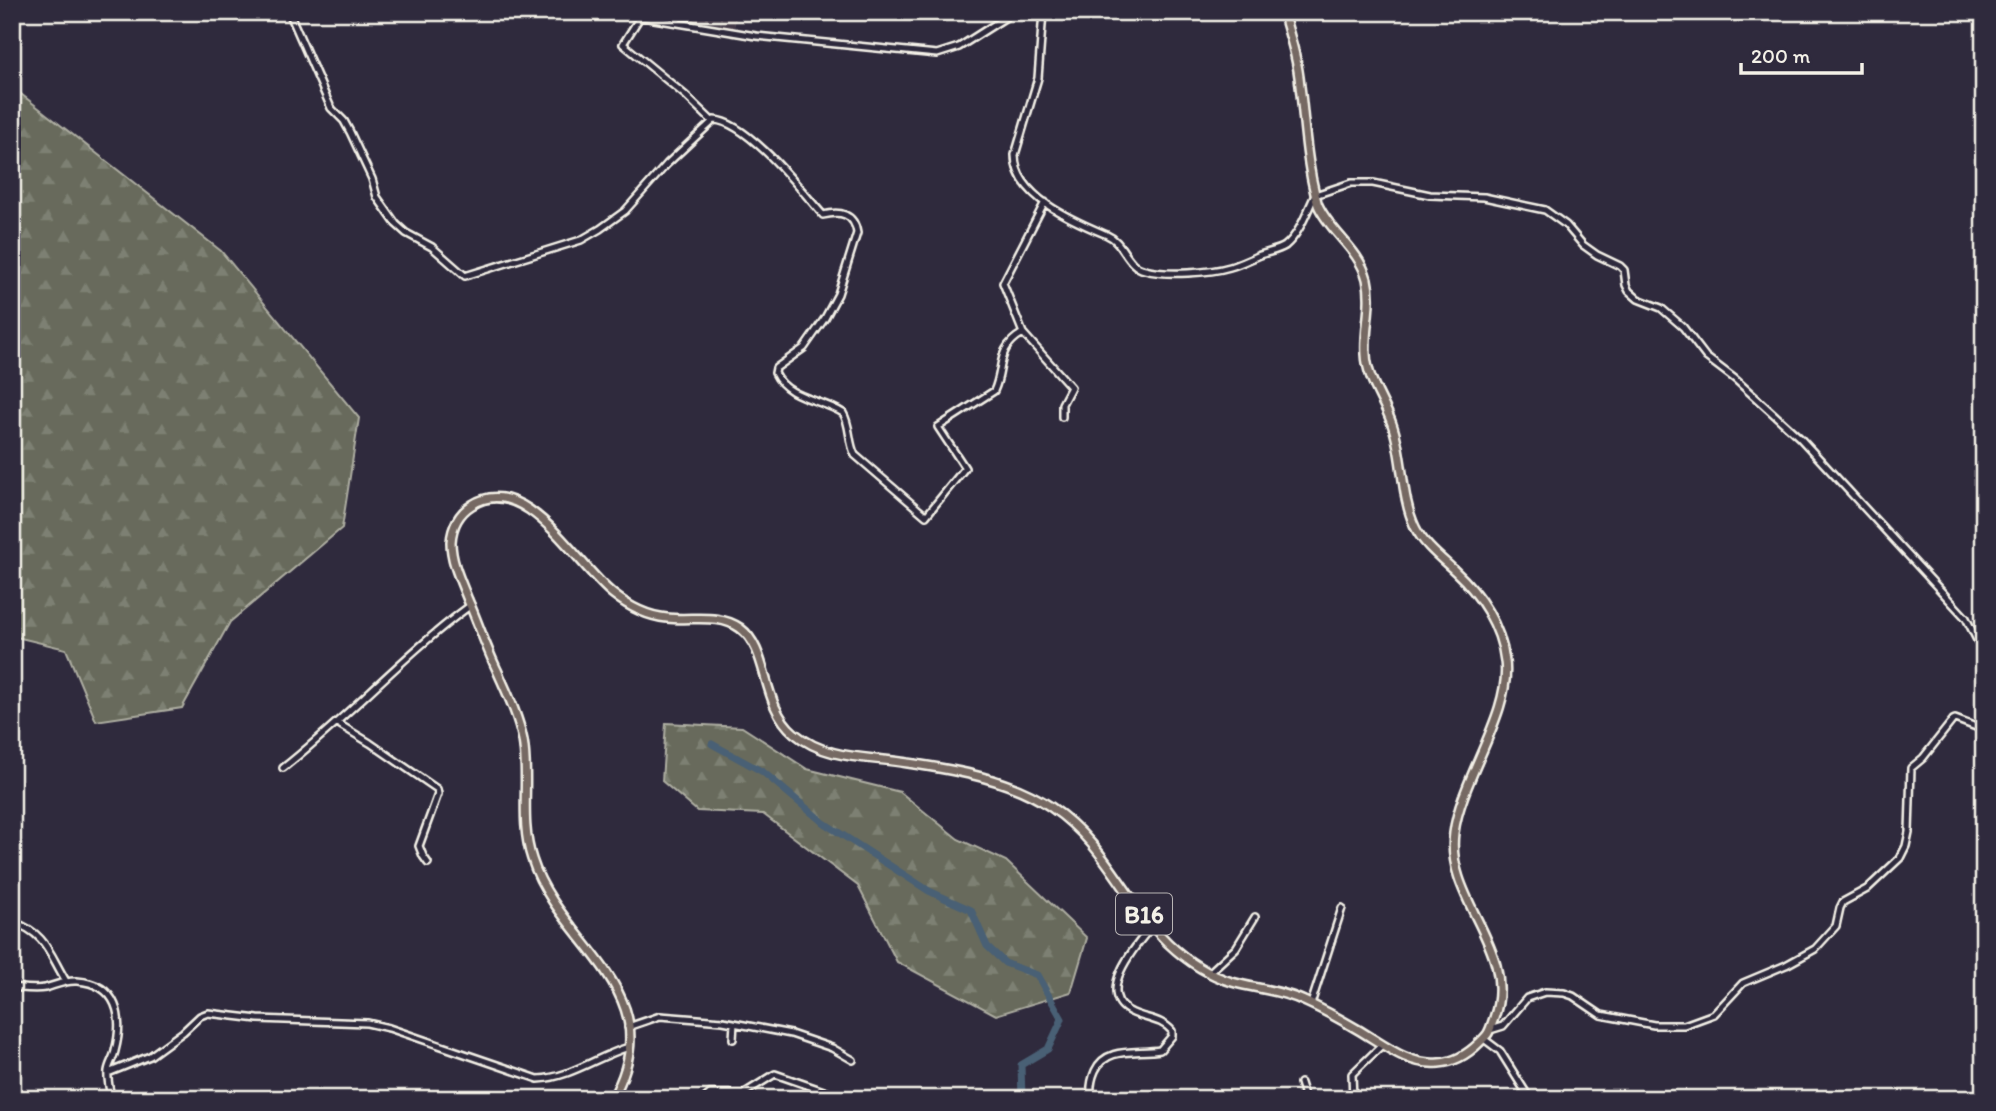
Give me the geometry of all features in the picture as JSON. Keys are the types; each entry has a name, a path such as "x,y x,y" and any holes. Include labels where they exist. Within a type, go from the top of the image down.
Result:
{"main road":[{"name":"B16","path":"612,1099 624,1073 629,1047 623,1003 611,977 557,908 535,869 526,838 526,764 522,733 452,555 453,530 458,518 468,507 488,498 510,499 520,503 556,534 607,589 646,614 663,618 718,619 743,630 752,640 767,689 784,723 823,751 849,757 906,762 981,777 1018,789 1051,807 1096,846 1152,926 1184,957 1210,972 1234,983 1290,995 1311,1004 1409,1059 1446,1063 1460,1057 1484,1039 1490,1030 1501,988 1496,960 1456,873 1453,846 1454,831 1466,785 1501,701 1505,659 1493,620 1480,599 1463,578 1419,535 1412,521 1398,442 1367,366 1366,328 1370,292 1367,278 1353,250 1318,205 1305,141 1299,71 1283,12"}],"street":[{"path":"289,12 331,108 344,121 350,132 383,208 406,233 432,247 466,276 581,240 600,229 625,211 656,175 712,121"},
{"path":"612,12 804,43 937,54 959,47 1014,12"},
{"path":"671,12 679,23"},
{"path":"1043,12 1036,91 1015,155 1016,168 1024,183 1045,202 1069,219 1114,239 1135,266 1145,271 1175,272 1229,267 1285,246 1296,233 1315,195 1351,184 1373,183 1430,195 1501,200 1540,208 1566,225 1583,245 1620,266 1624,270 1629,292 1638,299 1661,308 1683,327 1706,357 1735,379 1800,438 1966,618 1984,653"},
{"path":"640,17 623,44 712,121 726,122 751,139 777,163 823,215 843,213 854,222 856,238 832,305 804,348 776,368 775,373 781,382 798,394 843,413 855,455 926,516 965,468 939,432 939,425 994,391 1004,351 1013,339 1023,333"},
{"path":"1045,202 1004,279 1005,291 1023,333 1071,387 1062,404 1062,417"},
{"path":"283,768 447,623 471,606"},
{"path":"1490,1030 1503,1026 1527,998 1545,992 1573,996 1601,1015 1654,1025 1684,1025 1714,1014 1742,983 1786,965 1815,949 1836,926 1843,902 1867,889 1900,858 1909,832 1911,768 1923,758 1954,719 1984,730"},
{"path":"337,723 437,789 438,794 419,846 428,863"},
{"path":"1311,1004 1342,908"},
{"path":"1210,972 1236,948 1255,916"},
{"path":"12,922 30,930 46,943 66,981"},
{"path":"1091,1099 1094,1074 1105,1058 1114,1054 1160,1050 1172,1037 1172,1031 1165,1024 1124,1009 1117,996 1117,982 1123,966 1152,926"},
{"path":"12,988 42,988 66,981 79,981 108,994 117,1005 117,1041 108,1073 111,1099"},
{"path":"108,1073 150,1056 200,1016 214,1013 258,1019 367,1023 538,1079 563,1074 601,1056 629,1047"},
{"path":"628,1027 653,1018 670,1016 734,1023 801,1037 840,1051 853,1060"},
{"path":"733,1039 734,1023"},
{"path":"1484,1039 1500,1051 1530,1099"},
{"path":"1353,1099 1352,1074 1382,1045"},
{"path":"704,1099 710,1094 743,1094 775,1074 838,1096"},
{"path":"1300,1083 1305,1099"}],"shaded area":[{"path":"687,12 737,12 734,28 682,22"}],"green space":[{"path":"12,87 221,251 359,418 342,528 230,622 182,708 96,721 66,649 12,636"},
{"path":"666,723 742,727 807,769 900,792 958,839 1006,861 1087,938 1071,992 996,1015 897,962 858,886 763,814 697,811 662,781"}],"waterway":[{"path":"712,744 763,772 824,823 929,891 971,910 987,946 1005,963 1037,975 1062,1019 1048,1049 1021,1065 1022,1099"}]}
